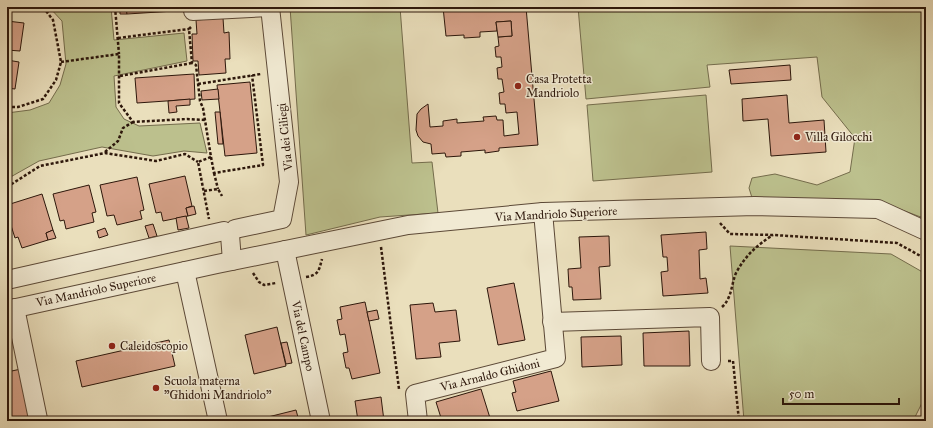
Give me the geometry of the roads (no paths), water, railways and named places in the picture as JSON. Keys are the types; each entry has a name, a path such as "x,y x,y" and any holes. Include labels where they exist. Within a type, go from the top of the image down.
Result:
{"street":[{"name":"Via dei Ciliegi","path":"7,280 282,219 289,182 270,7 193,11"},
{"name":"Via Mandriolo Superiore","path":"11,309 232,261 408,225 542,212 755,206 878,209 926,231"},
{"name":"Via Arnaldo Ghidoni","path":"418,421 415,394 556,358 542,212"},
{"path":"225,232 232,261"},
{"name":"Via del Campo","path":"285,250 321,421"},
{"path":"185,271 218,421"},
{"path":"11,309 38,419"},
{"path":"552,322 710,318 711,361"}],"place":[{"name":"Casa Protetta Mandriolo","path":"518,86"},
{"name":"Villa Gilocchi","path":"797,137"},
{"name":"Caleidoscopio","path":"112,346"},
{"name":"Scuola materna \"Ghidoni Mandriolo\"","path":"156,388"}]}
